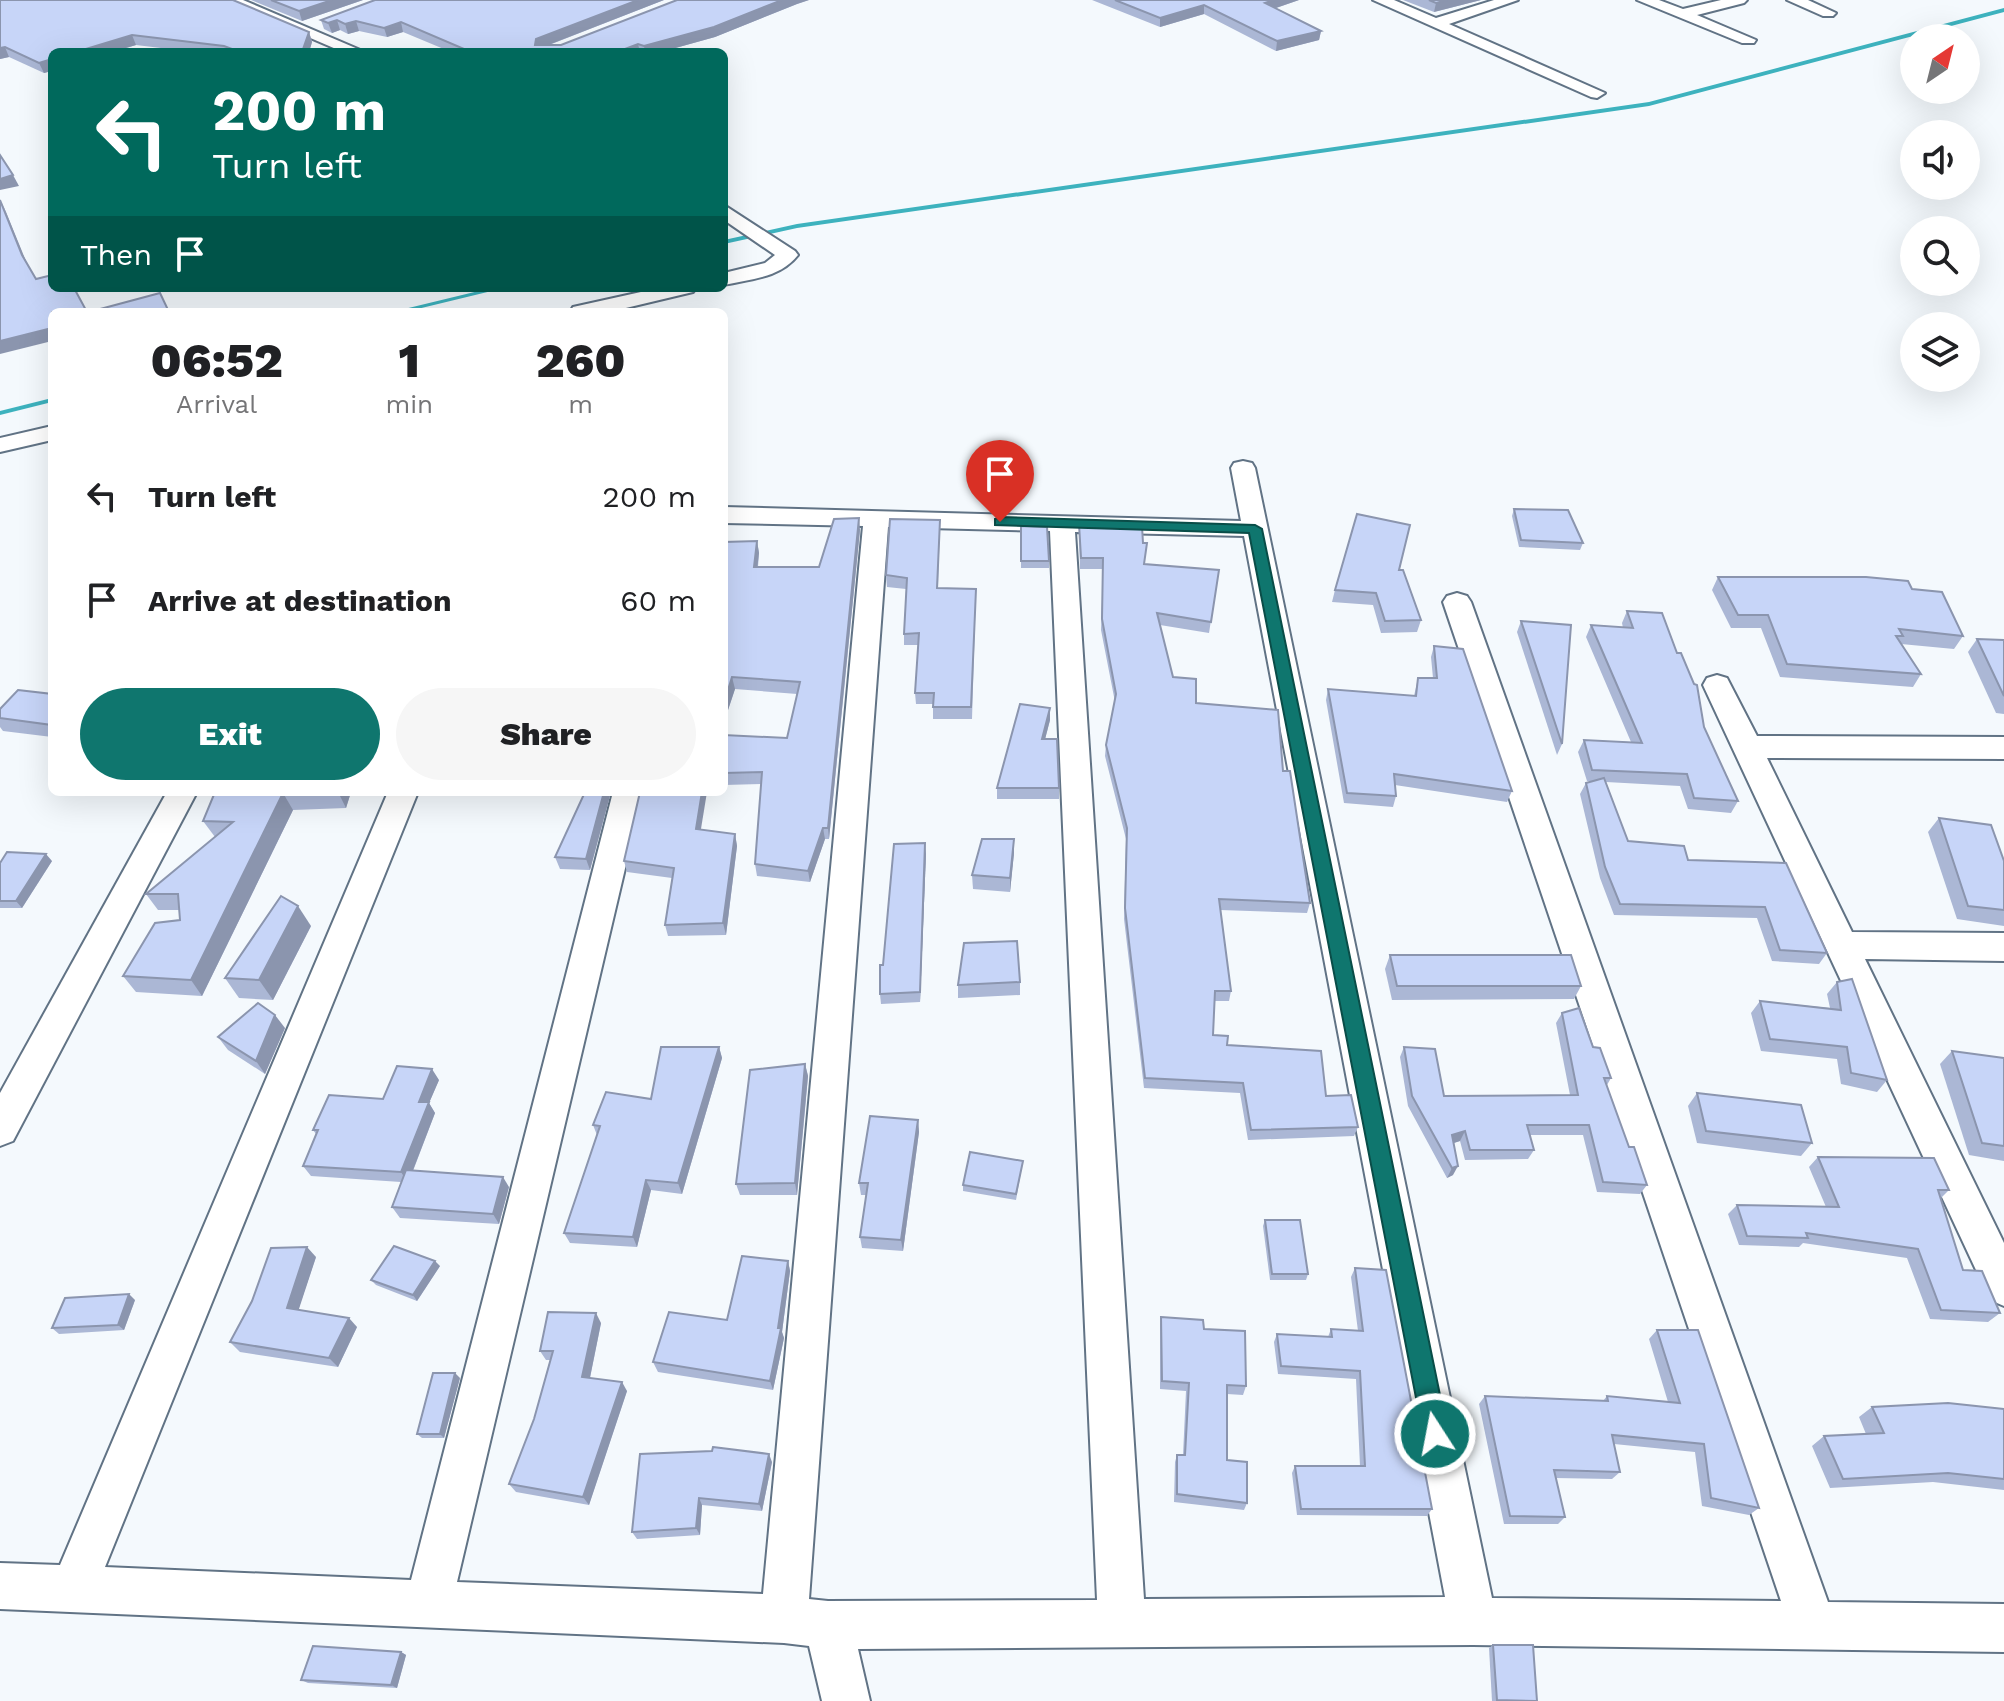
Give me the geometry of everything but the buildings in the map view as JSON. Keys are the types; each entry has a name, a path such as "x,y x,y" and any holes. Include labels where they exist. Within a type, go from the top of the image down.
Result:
{"street":[{"path":"230,0 347,48"},
{"path":"1381,0 1597,93"},
{"path":"1436,23 1510,0"},
{"path":"1645,0 1748,40"},
{"path":"1682,14 1739,0"},
{"path":"1795,0 1828,13"},
{"path":"302,29 330,20"},
{"path":"728,214 788,255 780,265 728,278"},
{"path":"598,308 668,292"},
{"path":"0,445 48,434"},
{"path":"1243,468 1473,1621"},
{"path":"728,515 1255,529"},
{"path":"846,1701 806,1622 876,519"},
{"path":"1062,523 1122,1623"},
{"path":"1457,602 1813,1625"},
{"path":"1717,685 1841,945 1990,1228 2004,1286"},
{"path":"1747,747 2004,748"},
{"path":"0,1129 180,796"},
{"path":"73,1589 401,796"},
{"path":"428,1604 627,796"},
{"path":"1841,945 2004,947"},
{"path":"0,1586 806,1622 1473,1621 2004,1628"}],"waterway":[{"path":"728,241 797,226 1649,104 2004,10"},
{"path":"413,308 483,292"},
{"path":"0,413 48,401"}],"route":[{"path":"1000,522 1255,529 1435,1434"}]}
